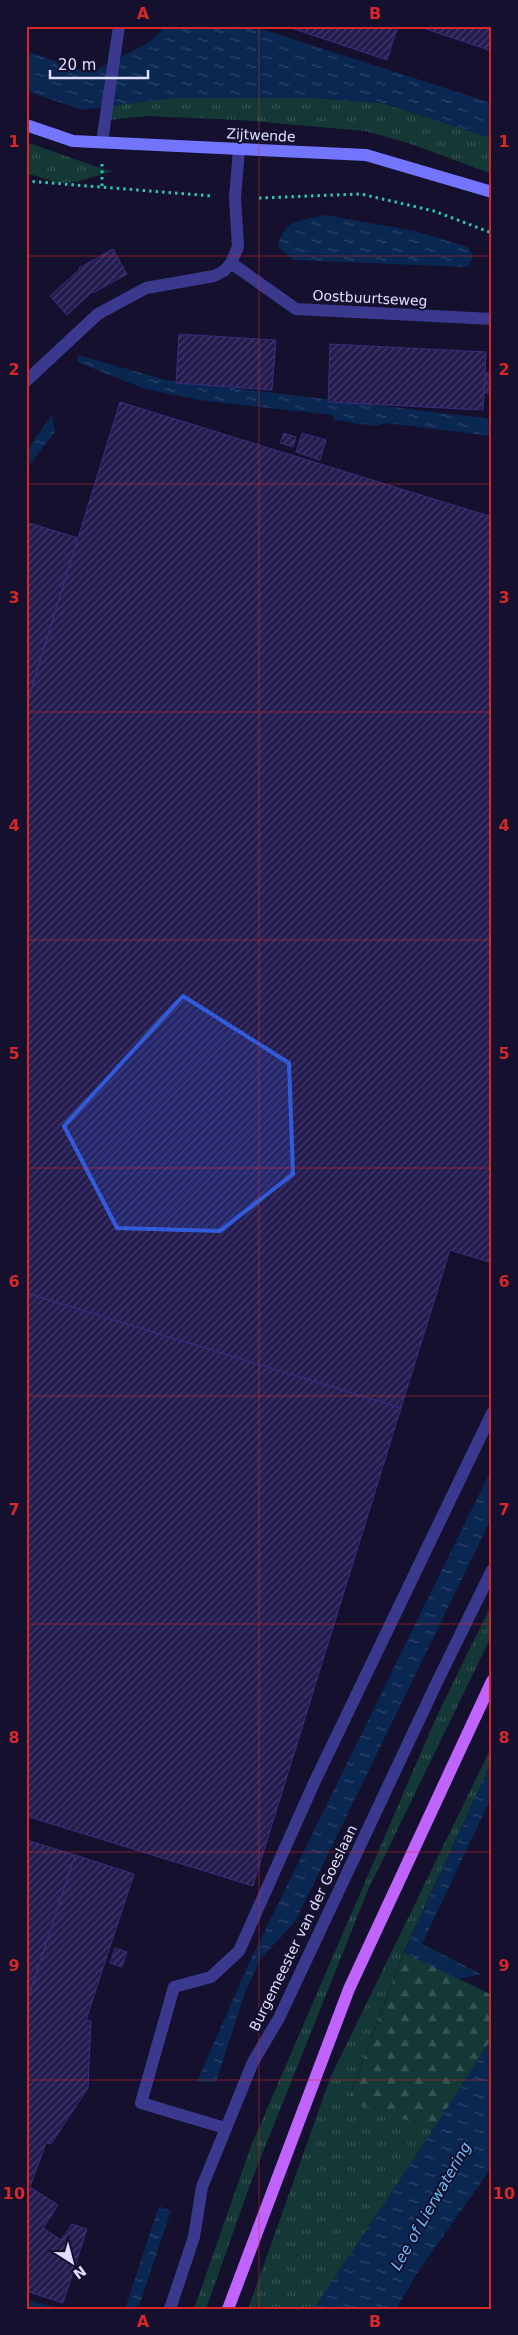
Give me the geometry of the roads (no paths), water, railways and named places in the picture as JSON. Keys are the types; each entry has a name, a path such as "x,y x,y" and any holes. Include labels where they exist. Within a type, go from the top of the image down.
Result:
{"main road":[{"path":"228,2309 350,1989 424,1824 492,1681"}],"street":[{"path":"102,142 119,26"},
{"name":"Zijtwende","path":"26,125 73,140 366,155 492,192"},
{"path":"26,381 98,314 146,288 214,276 224,271 231,263 238,247 235,198 239,150"},
{"name":"Oostbuurtseweg","path":"231,263 296,309 492,319"},
{"path":"225,2128 141,2103 174,1987 212,1977 239,1951 314,1783 492,1413"},
{"name":"Burgemeester van der Goeslaan","path":"170,2309 194,2238 202,2187 253,2062 279,2018 436,1682 492,1570"}],"water":[{"path":"167,26 252,26 492,103 492,138 382,103 313,98 171,98 82,110 26,91 26,51 90,73 146,44"},
{"path":"325,215 415,231 468,247 473,256 468,267 293,260 278,247 284,231 289,226 301,220"},
{"path":"78,355 166,380 492,419 492,436 386,423 375,426 335,420 332,415 205,401 145,389 77,362"},
{"path":"52,415 55,432 26,469 26,451"},
{"path":"492,1468 492,1517 295,1922 261,1958 245,1992 216,2082 197,2082 248,1965"},
{"path":"492,1761 492,1796 422,1944 481,1974 459,1979 404,1952"},
{"name":"Lee of Lierwatering","path":"492,2038 492,2167 417,2273 396,2309 314,2309 434,2129"},
{"path":"159,2206 171,2211 138,2309 125,2309"},
{"path":"26,2299 61,2309 26,2309"}]}
